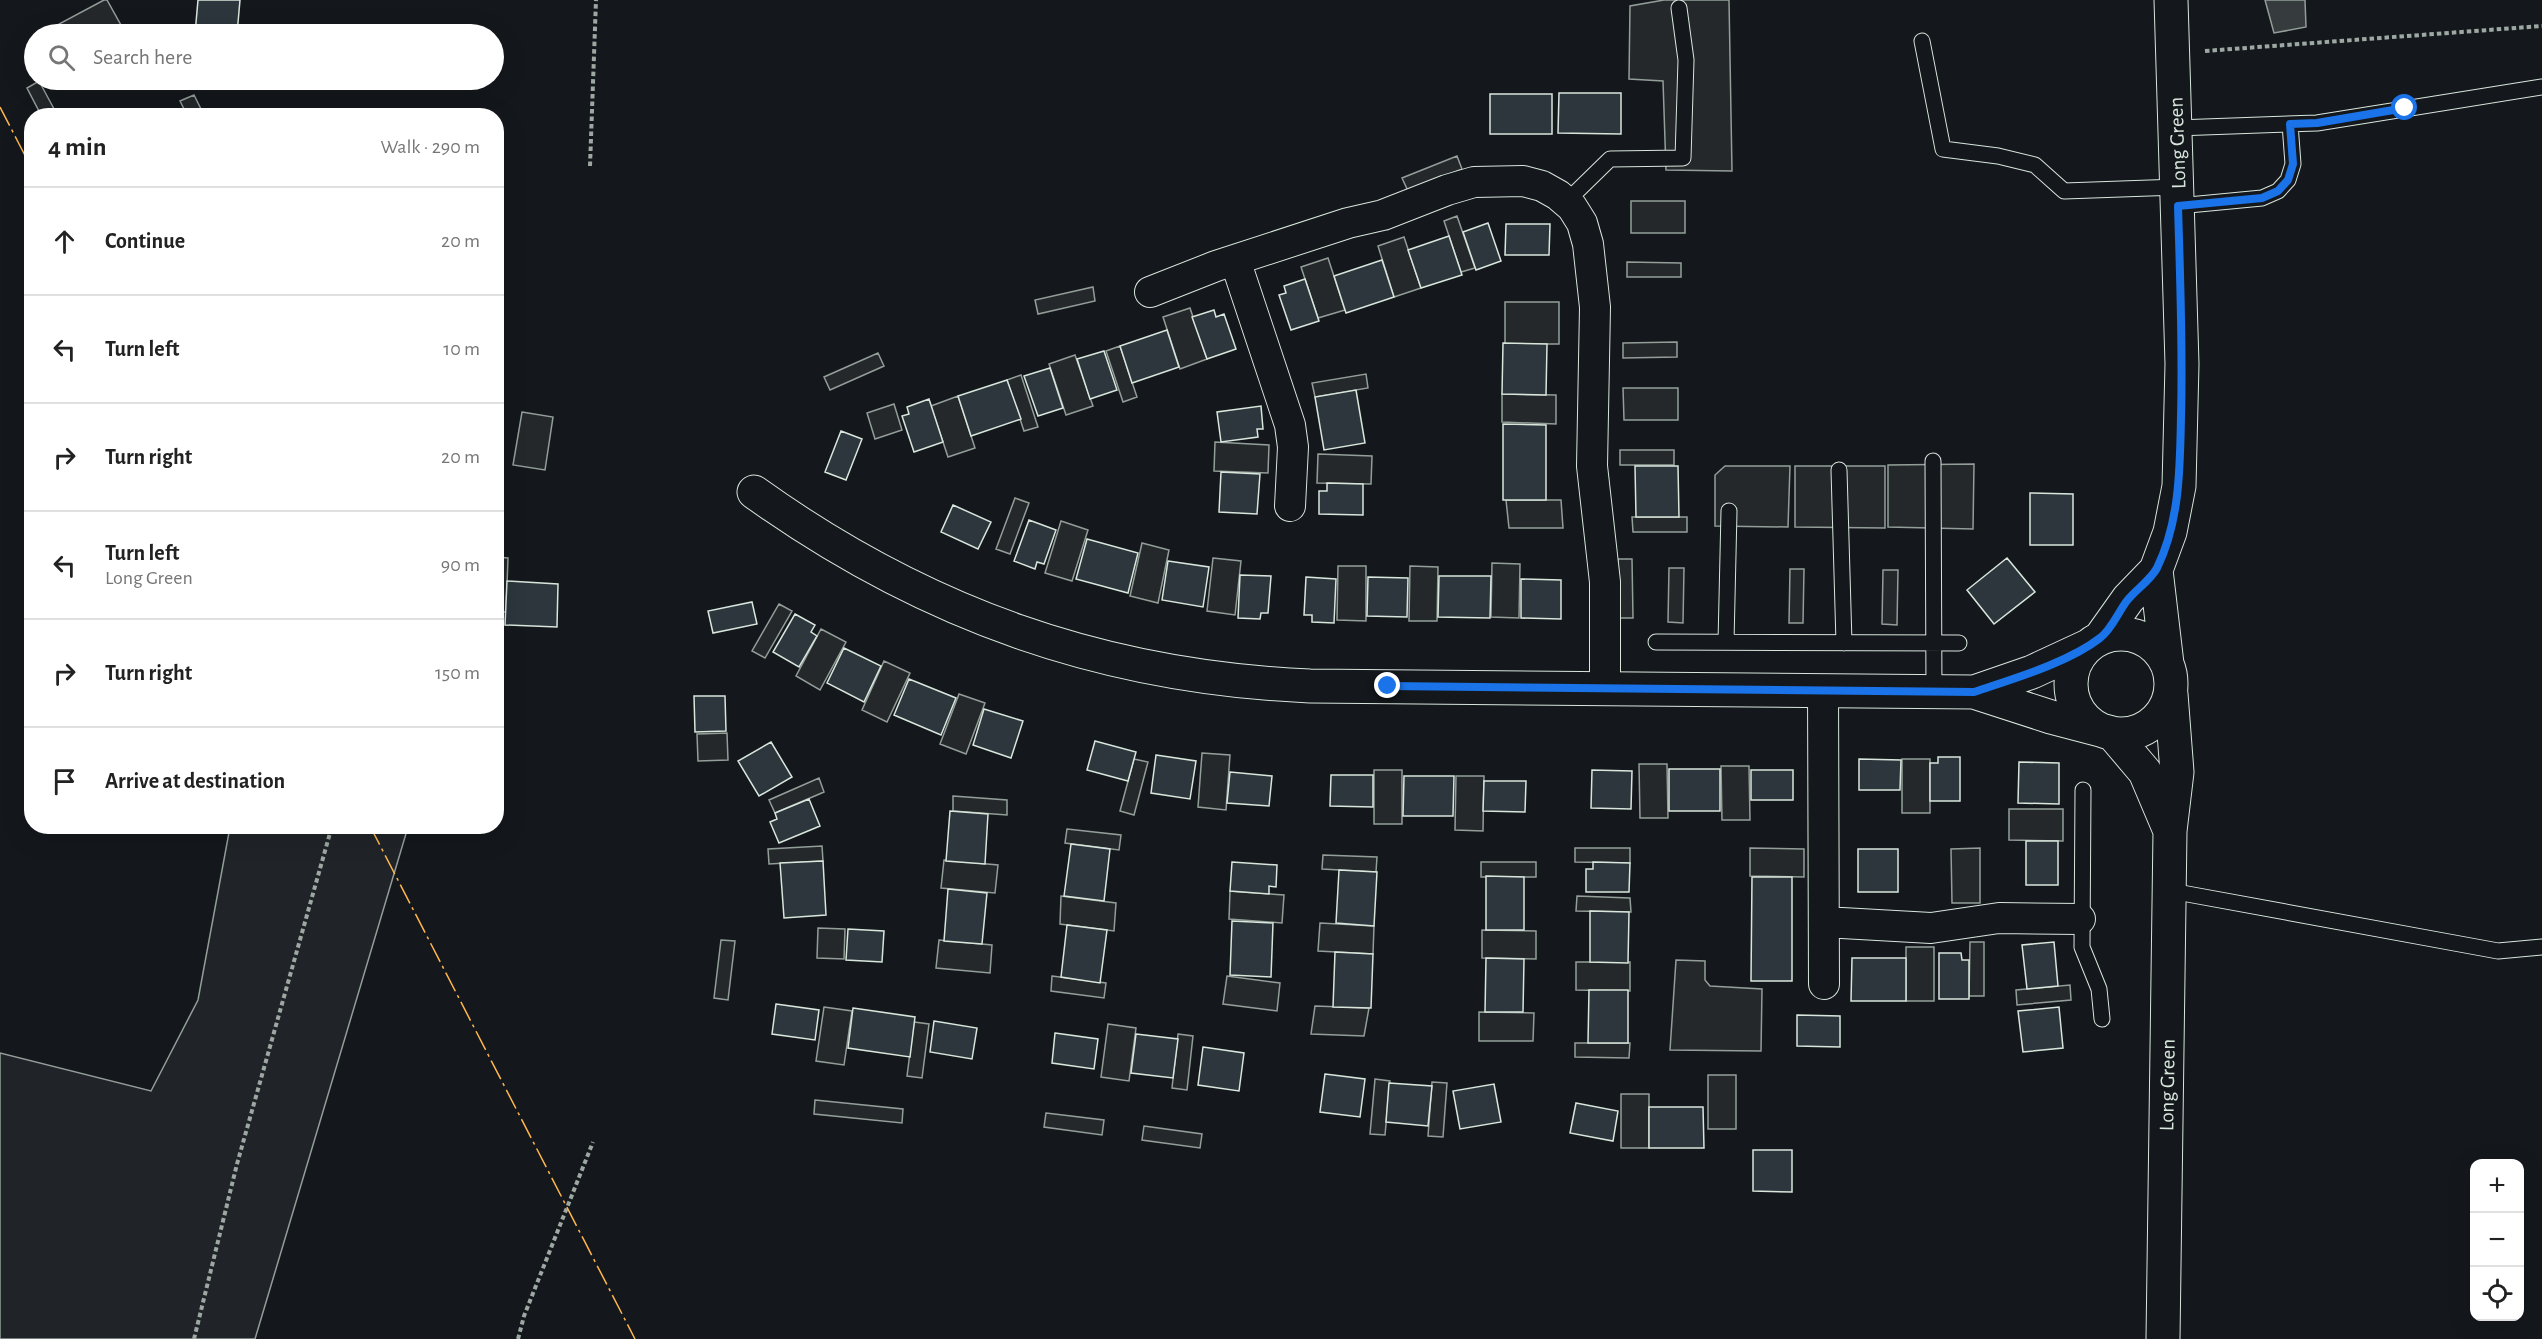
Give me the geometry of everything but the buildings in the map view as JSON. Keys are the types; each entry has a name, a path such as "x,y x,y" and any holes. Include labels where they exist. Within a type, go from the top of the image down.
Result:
{"street":[{"name":"Long Green","path":"2095,641 2128,599 2156,570 2170,532 2179,486 2182,364 2171,0"},
{"path":"1150,292 1235,260 1348,223 1383,215 1474,182 1523,181 1542,186 1566,202 1582,223 1588,244 1595,307 1592,466 1605,582 1605,687"},
{"path":"1235,260 1290,425 1293,447 1290,506"},
{"path":"754,492 813,534 900,583 980,619 1083,653 1240,683 1310,686 1974,692 2051,717 2112,733 2128,734 2156,721 2165,708 2169,679 2159,651 2147,641 2133,635 2117,634 2095,641 2032,672 1974,692"},
{"name":"Long Green","path":"2156,570 2177,772 2170,831 2171,891 2163,1339"},
{"path":"2095,641 2078,658 2072,672 2071,688 2075,704 2090,723 2112,733"},
{"path":"1823,690 1824,984"},
{"name":"Long Green","path":"2112,733 2145,772 2170,831"},
{"path":"1824,922 1931,928 1999,918 2080,919"}],"lane":[{"path":"1566,202 1610,159 1683,158 1686,60 1679,8"},
{"path":"1922,41 1943,149 1998,156 2035,165 2064,191 2262,198 2278,191 2288,180 2293,164 2290,124"},
{"path":"2176,128 2317,123 2542,87"},
{"path":"1932,461 1934,691"},
{"path":"1839,470 1844,643"},
{"path":"1726,642 1729,511"},
{"path":"1656,642 1959,643"},
{"path":"2083,790 2084,862 2080,919 2082,947 2098,989 2102,1019"},
{"path":"2171,891 2498,951 2542,947"}],"path":[{"path":"590,166 596,0"},
{"path":"2174,54 2542,26"},
{"path":"194,1339 237,1164 330,834"},
{"path":"518,1339 524,1316 592,1142"}],"shaded area":[{"path":"107,0 120,24 59,24"},
{"path":"1664,0 1729,0 1732,171 1666,170 1663,81 1629,79 1630,6"},
{"path":"2265,0 2305,0 2306,27 2274,33"},
{"path":"28,90 44,90 53,108 37,108"},
{"path":"194,95 200,108 184,108 180,101"},
{"path":"1457,156 1462,169 1408,191 1402,178"},
{"path":"1631,201 1685,201 1685,233 1631,233"},
{"path":"1457,216 1475,268 1461,272 1444,221"},
{"path":"1404,237 1421,288 1394,297 1378,246"},
{"path":"1328,258 1345,310 1318,318 1301,267"},
{"path":"1627,262 1681,263 1681,277 1627,277"},
{"path":"1093,287 1095,301 1038,314 1035,300"},
{"path":"1505,302 1559,302 1559,344 1505,344"},
{"path":"1190,308 1207,359 1180,369 1163,317"},
{"path":"1677,342 1677,357 1623,358 1623,343"},
{"path":"1120,346 1137,397 1123,402 1106,351"},
{"path":"878,353 884,366 830,390 824,377"},
{"path":"1075,355 1093,406 1066,415 1049,364"},
{"path":"1366,374 1368,388 1315,397 1312,383"},
{"path":"1021,375 1038,427 1024,431 1007,380"},
{"path":"1623,388 1678,388 1678,420 1624,420"},
{"path":"1502,394 1556,395 1556,424 1502,422"},
{"path":"958,396 975,448 948,457 931,406"},
{"path":"894,404 902,430 875,439 867,413"},
{"path":"522,412 553,417 545,470 513,465"},
{"path":"1215,442 1269,445 1268,473 1214,471"},
{"path":"1620,450 1674,450 1674,465 1620,465"},
{"path":"1318,454 1372,456 1371,484 1317,483"},
{"path":"1974,464 1973,529 1888,527 1888,465"},
{"path":"1725,466 1790,466 1788,527 1715,526 1715,475"},
{"path":"1795,466 1885,466 1885,528 1795,527"},
{"path":"1015,498 1029,503 1010,554 996,549"},
{"path":"1506,500 1561,500 1563,528 1509,528"},
{"path":"1632,517 1687,517 1687,532 1633,532"},
{"path":"1061,521 1088,530 1072,581 1045,573"},
{"path":"1142,543 1169,550 1158,603 1130,596"},
{"path":"504,558 508,558 506,612 504,612"},
{"path":"1213,558 1241,561 1235,615 1207,611"},
{"path":"1618,559 1632,559 1633,618 1619,618"},
{"path":"1492,563 1520,564 1519,618 1491,617"},
{"path":"1338,566 1366,566 1366,621 1337,620"},
{"path":"1410,566 1438,567 1437,621 1409,621"},
{"path":"1669,568 1684,568 1683,623 1668,622"},
{"path":"1790,569 1804,569 1803,623 1789,623"},
{"path":"1883,570 1898,570 1897,625 1882,624"},
{"path":"779,604 792,611 765,658 752,651"},
{"path":"821,629 846,642 820,690 796,676"},
{"path":"884,661 910,673 887,722 862,710"},
{"path":"959,694 985,703 966,754 940,744"},
{"path":"727,733 728,760 698,761 697,734"},
{"path":"1202,753 1230,755 1226,810 1198,807"},
{"path":"1134,759 1148,762 1134,815 1120,811"},
{"path":"1902,759 1930,759 1930,813 1902,813"},
{"path":"1639,764 1667,764 1668,818 1640,818"},
{"path":"1721,766 1749,766 1750,820 1722,820"},
{"path":"1374,770 1402,770 1402,824 1374,824"},
{"path":"1456,776 1484,776 1483,831 1455,830"},
{"path":"819,778 824,792 775,813 769,800"},
{"path":"953,796 1007,800 1007,815 953,811"},
{"path":"2009,809 2063,809 2063,841 2009,840"},
{"path":"1067,829 1121,835 1119,850 1065,843"},
{"path":"229,834 406,834 255,1339 0,1339 0,1053 151,1091 198,1000"},
{"path":"822,846 823,861 769,864 768,849"},
{"path":"1575,848 1630,848 1630,863 1575,862"},
{"path":"1750,848 1804,849 1804,877 1750,876"},
{"path":"1980,848 1980,903 1952,903 1951,849"},
{"path":"1323,855 1377,857 1376,872 1322,869"},
{"path":"944,860 998,865 995,893 941,888"},
{"path":"1481,862 1536,862 1536,877 1481,877"},
{"path":"1230,891 1284,895 1282,923 1229,919"},
{"path":"1061,896 1116,903 1114,931 1060,924"},
{"path":"1577,896 1630,898 1631,912 1576,911"},
{"path":"1320,923 1374,926 1373,954 1318,951"},
{"path":"818,928 845,929 844,959 817,958"},
{"path":"1482,930 1536,931 1536,959 1482,958"},
{"path":"721,940 735,941 728,1000 714,998"},
{"path":"939,940 992,945 990,973 936,968"},
{"path":"1970,942 1984,942 1984,996 1969,996"},
{"path":"1906,947 1934,947 1934,1001 1906,1001"},
{"path":"1676,960 1705,961 1705,980 1710,986 1762,989 1761,1051 1670,1050"},
{"path":"1576,962 1630,962 1630,991 1576,990"},
{"path":"1052,976 1106,983 1104,998 1051,991"},
{"path":"1227,976 1280,983 1277,1011 1223,1004"},
{"path":"2070,985 2071,1000 2017,1005 2016,990"},
{"path":"1315,1006 1369,1008 1364,1036 1311,1034"},
{"path":"824,1007 852,1011 844,1065 816,1061"},
{"path":"1479,1012 1534,1013 1533,1041 1479,1041"},
{"path":"914,1022 929,1024 922,1078 907,1076"},
{"path":"1108,1024 1136,1028 1129,1081 1101,1077"},
{"path":"1178,1034 1193,1036 1187,1090 1172,1088"},
{"path":"1575,1043 1630,1043 1629,1058 1575,1057"},
{"path":"1708,1075 1736,1075 1736,1129 1708,1129"},
{"path":"1375,1079 1390,1081 1385,1135 1370,1134"},
{"path":"1432,1082 1447,1083 1443,1137 1428,1136"},
{"path":"1621,1094 1649,1094 1649,1148 1621,1148"},
{"path":"815,1100 903,1109 902,1123 814,1114"},
{"path":"1046,1113 1104,1120 1102,1135 1044,1127"},
{"path":"1144,1126 1202,1134 1200,1148 1142,1140"}],"power":[{"path":"0,107 24,154"},
{"path":"374,834 635,1339"}],"route":[{"path":"1388,686 1974,692 2032,672 2088,646 2102,637 2128,599 2156,570 2170,532 2179,486 2182,364 2178,206 2262,198 2278,191 2288,180 2293,164 2290,124 2317,123 2405,108"}]}
